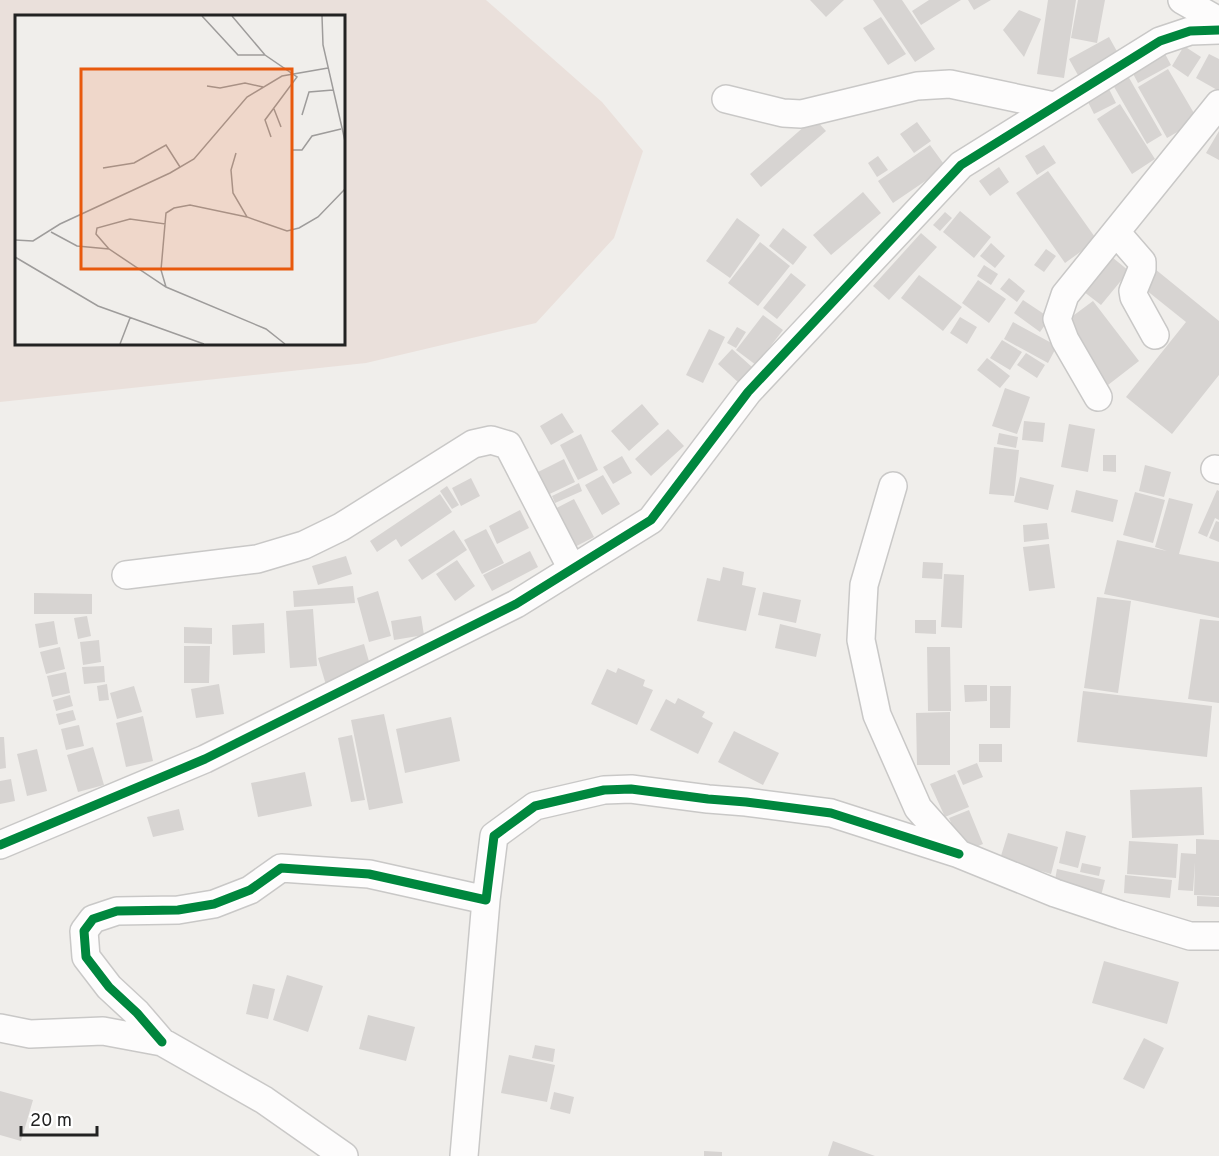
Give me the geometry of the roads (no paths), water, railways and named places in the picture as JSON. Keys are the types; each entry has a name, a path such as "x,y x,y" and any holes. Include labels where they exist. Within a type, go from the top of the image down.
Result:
{"street":[{"path":"1182,0 1219,21"},
{"path":"0,844 205,759 516,604 651,520 748,392 961,165 1160,40 1190,31 1219,30"},
{"path":"726,99 783,113 801,114 917,86 950,84 1054,106"},
{"path":"1098,396 1065,340 1058,319 1065,295 1219,104"},
{"path":"1116,232 1142,262 1142,269 1133,291 1134,297 1155,335"},
{"path":"126,575 257,559 304,545 341,527 473,444 491,440 508,445 572,569"},
{"path":"893,486 864,585 861,640 876,715 918,808 959,854"},
{"path":"464,1156 486,900 494,836 536,806 604,790 632,789 831,813 959,854 1055,893 1121,915 1190,936 1219,936"},
{"path":"162,1042 137,1013 109,987 86,957 84,931 93,920 117,911 178,910 213,904 250,890 282,868 369,874 486,900"},
{"path":"0,1028 30,1034 103,1031 162,1042 264,1100 344,1156"}]}
